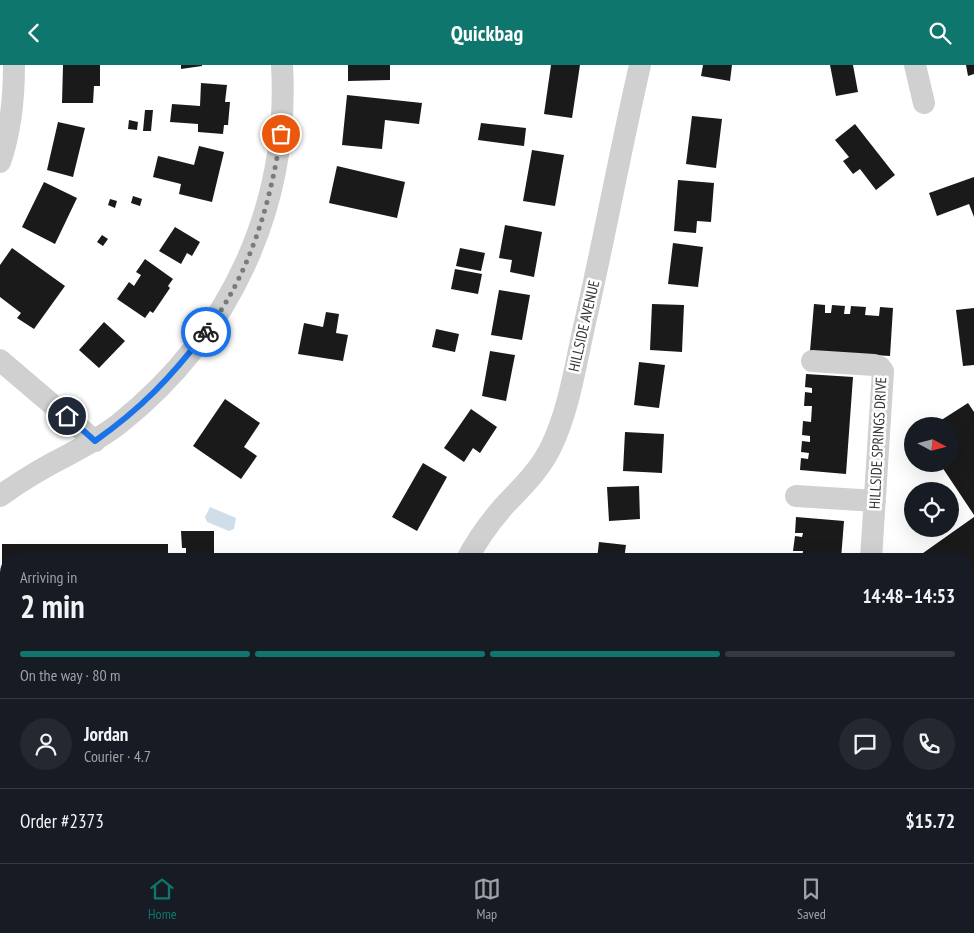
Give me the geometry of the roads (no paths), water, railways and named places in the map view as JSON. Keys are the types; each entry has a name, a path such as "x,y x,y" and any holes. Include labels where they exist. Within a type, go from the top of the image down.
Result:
{"street":[{"path":"0,161 10,120 14,65"},
{"path":"0,496 34,474 95,441 119,424 150,397 180,365 214,321 236,285 261,225 274,179 281,134 282,65"},
{"name":"HILLSIDE AVENUE","path":"471,553 482,534 503,507 524,486 543,461 551,448 563,419 596,275 640,65"},
{"path":"915,65 924,103"},
{"path":"0,360 39,391 95,441"},
{"name":"HILLSIDE SPRINGS DRIVE","path":"812,361 874,365 880,367 883,371 871,553"},
{"path":"796,496 875,501"}]}
